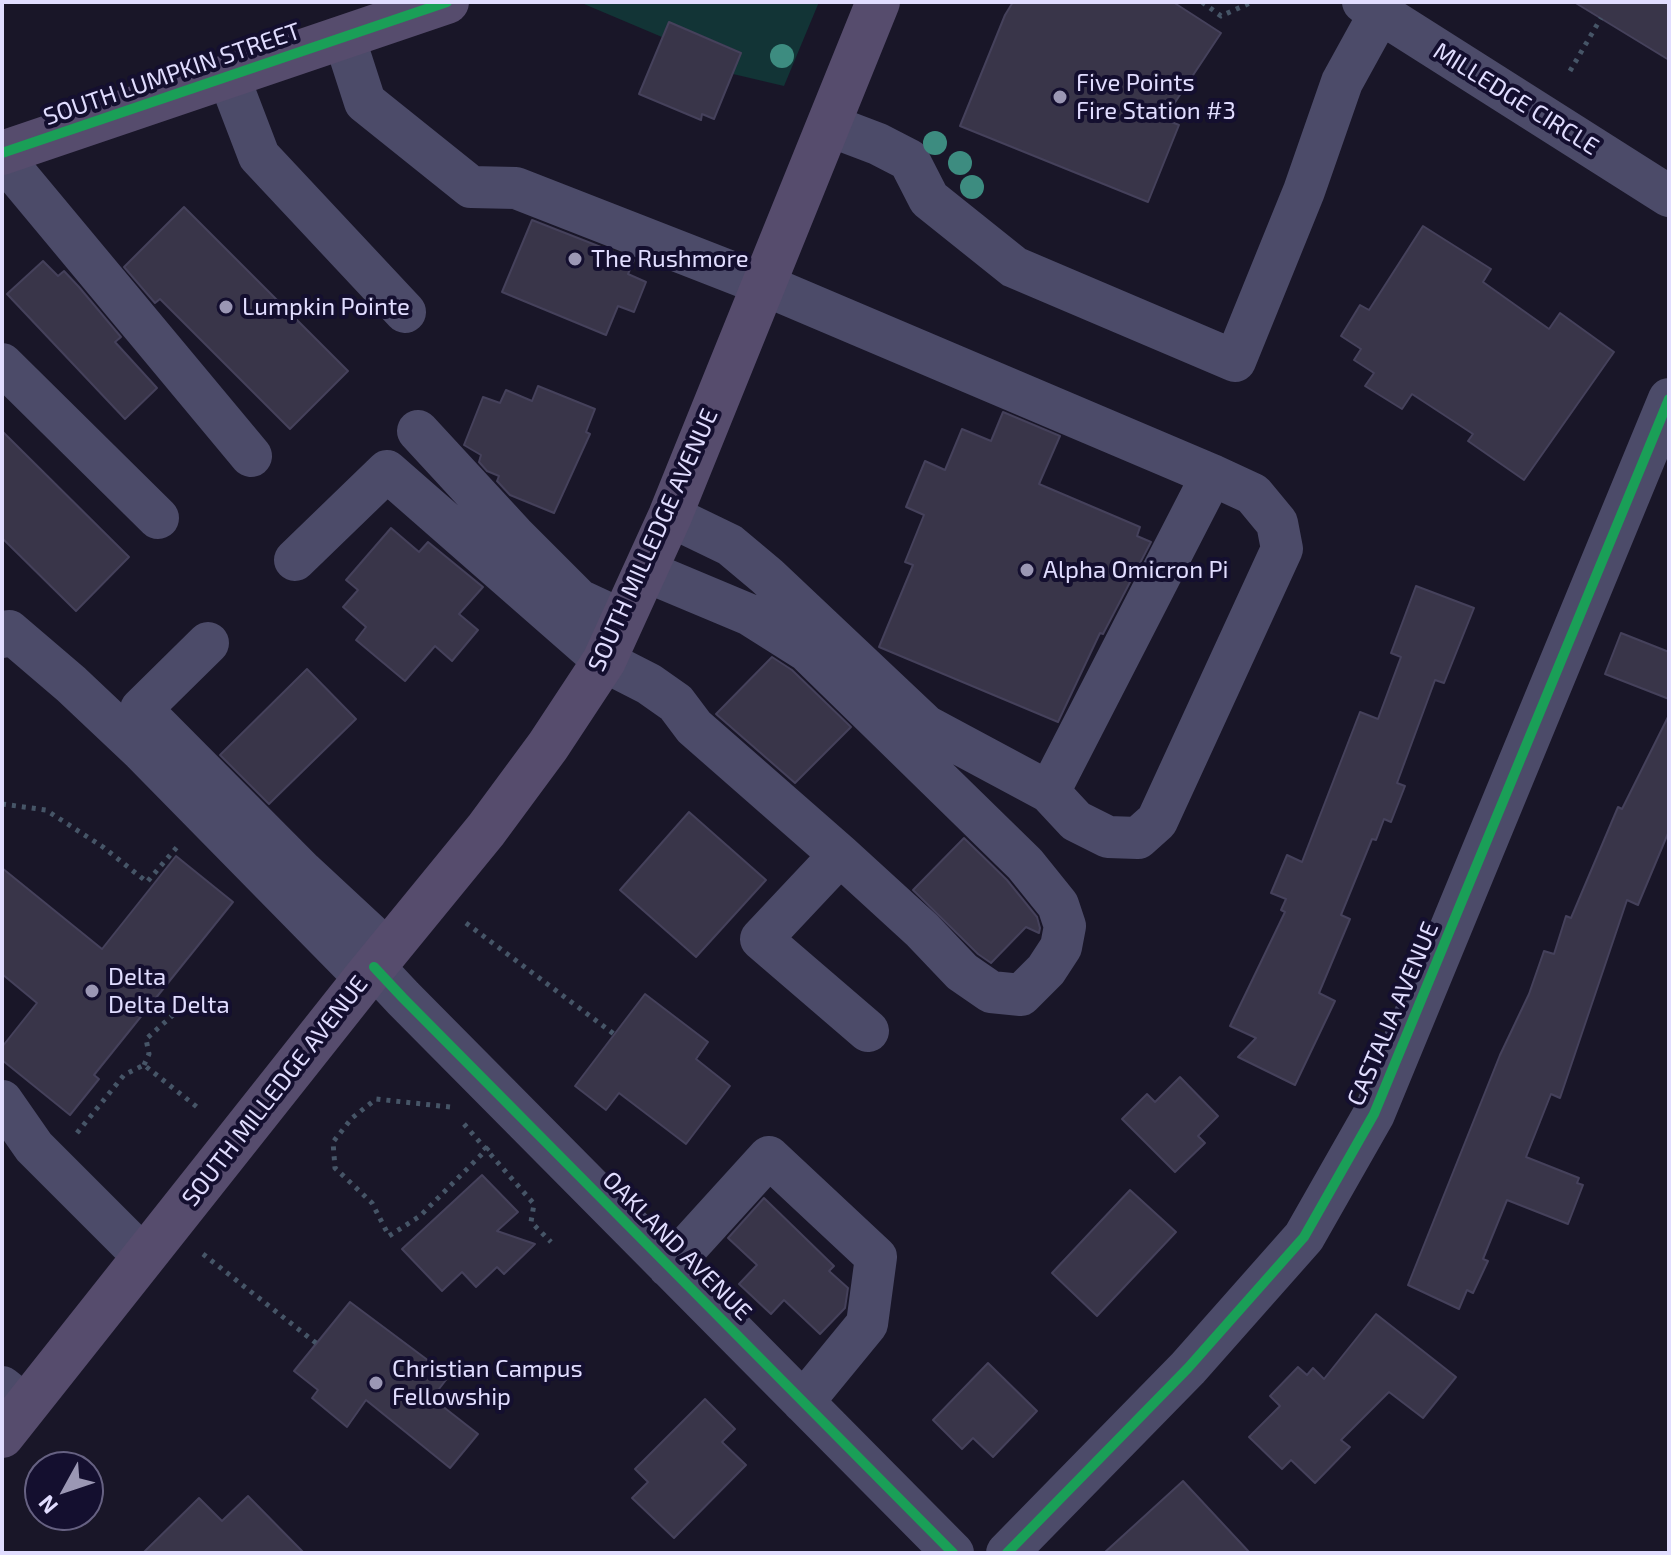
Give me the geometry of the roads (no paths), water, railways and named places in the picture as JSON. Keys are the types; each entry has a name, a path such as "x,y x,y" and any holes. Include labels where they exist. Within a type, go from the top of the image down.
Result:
{"main road":[{"name":"SOUTH LUMPKIN STREET","path":"2,155 228,75 362,22 447,2"},
{"name":"SOUTH MILLEDGE AVENUE","path":"10,1410 144,1257 486,830 548,746 604,661 670,516 875,5"}],"street":[{"path":"828,125 909,160 929,199 1014,267 1235,361 1304,191 1371,8"},
{"name":"MILLEDGE CIRCLE","path":"1371,8 1664,180"},
{"path":"362,22 365,102 471,187 516,188 762,284 1212,475 1253,494 1277,523 1282,549 1157,821 1138,838 1108,837 1076,821 1049,792 926,726 730,545 670,516"},
{"path":"228,75 259,156 405,312"},
{"path":"2,155 251,456"},
{"path":"2,364 158,518"},
{"name":"CASTALIA AVENUE","path":"1007,1553 1188,1368 1304,1237 1374,1114 1669,399"},
{"path":"418,431 579,600 622,620"},
{"path":"295,560 387,471 604,661 649,684 676,703 694,727 840,855 922,930 962,972 991,992 1021,995 1046,970 1061,947 1065,926 1058,905 1025,864 807,651 750,615 645,571"},
{"path":"1049,792 1212,475"},
{"path":"2,637 9,631 71,684 375,965"},
{"path":"208,643 141,709 303,872 375,965"},
{"path":"840,855 761,939 868,1031"},
{"name":"OAKLAND AVENUE","path":"375,965 519,1116 953,1553"},
{"path":"2,1101 34,1147 144,1257"},
{"path":"669,1267 769,1157 876,1257 867,1324 803,1402"}],"place":[{"name":"Five Points Fire Station #3","path":"1060,97"},
{"name":"The Rushmore","path":"575,259"},
{"name":"Lumpkin Pointe","path":"226,307"},
{"name":"Alpha Omicron Pi","path":"1027,570"},
{"name":"Delta Delta Delta","path":"92,991"},
{"name":"Christian Campus Fellowship","path":"376,1383"}]}
